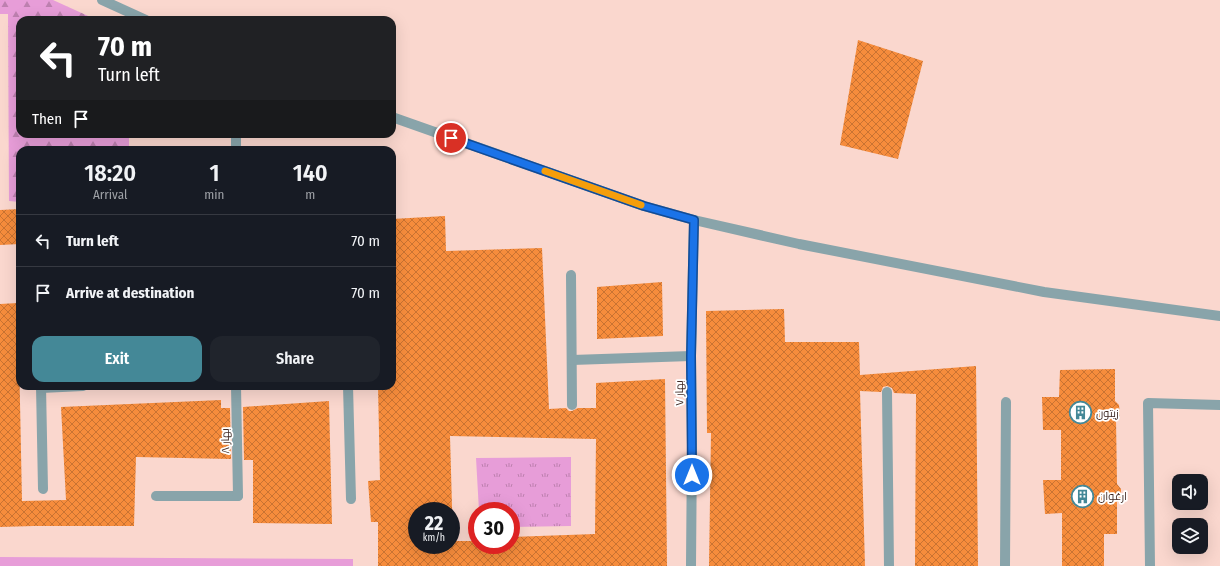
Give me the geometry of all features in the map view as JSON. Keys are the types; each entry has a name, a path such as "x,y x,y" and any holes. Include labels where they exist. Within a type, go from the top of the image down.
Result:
{"street":[{"path":"102,0 137,16"},
{"path":"396,118 644,206 694,220 799,244 1044,292 1220,316"},
{"name":"بهار ۷","path":"690,566 692,444 691,356 694,220"},
{"path":"571,275 572,405"},
{"path":"572,360 691,356"},
{"path":"41,390 42,489"},
{"name":"بهار ۸","path":"156,496 238,496 236,390"},
{"path":"348,390 352,499"},
{"path":"887,392 889,566"},
{"path":"1005,566 1006,402"},
{"path":"1150,566 1148,403 1220,405"}],"green space":[{"path":"0,0 53,0 88,16 16,16 16,138 129,138 129,146 16,146 16,202 9,201 8,14 0,14"},
{"path":"571,457 571,526 520,527 520,502 478,502 476,458"},
{"path":"0,557 353,559 353,566 0,566"}],"building":[{"path":"858,40 923,61 898,159 840,145"},
{"path":"16,209 16,244 0,245 0,210"},
{"path":"445,216 446,251 542,248 549,409 566,408 569,411 572,411 578,408 596,408 596,383 665,379 667,566 378,566 378,522 371,522 368,481 380,480 378,390 396,390 396,219","holes":["450,436 596,439 595,534 520,537 520,554 468,554 468,541 460,541 460,554 408,554 408,502 452,502"]},
{"path":"662,282 663,336 597,339 597,287"},
{"path":"16,303 16,390 20,390 22,501 66,500 61,407 221,400 221,408 230,408 231,459 136,457 134,526 0,527 0,304"},
{"path":"784,309 785,342 859,342 860,375 976,366 978,566 915,566 916,394 894,393 892,388 887,386 883,387 881,392 860,391 865,566 709,566 711,433 707,433 706,311"},
{"path":"1115,369 1115,401 1119,405 1120,416 1116,419 1117,484 1121,489 1121,499 1117,502 1117,534 1104,534 1104,566 1062,566 1062,513 1045,514 1043,480 1061,480 1061,430 1043,430 1042,397 1059,397 1060,370"},
{"path":"329,401 332,524 253,523 253,460 244,460 243,407"}],"slow traffic":[{"path":"545,171 641,205"}],"place":[{"name":"زیتون","path":"1081,413"},
{"name":"ارغوان","path":"1082,496"}],"route":[{"path":"451,138 644,206 694,220 691,356 692,475"}]}
